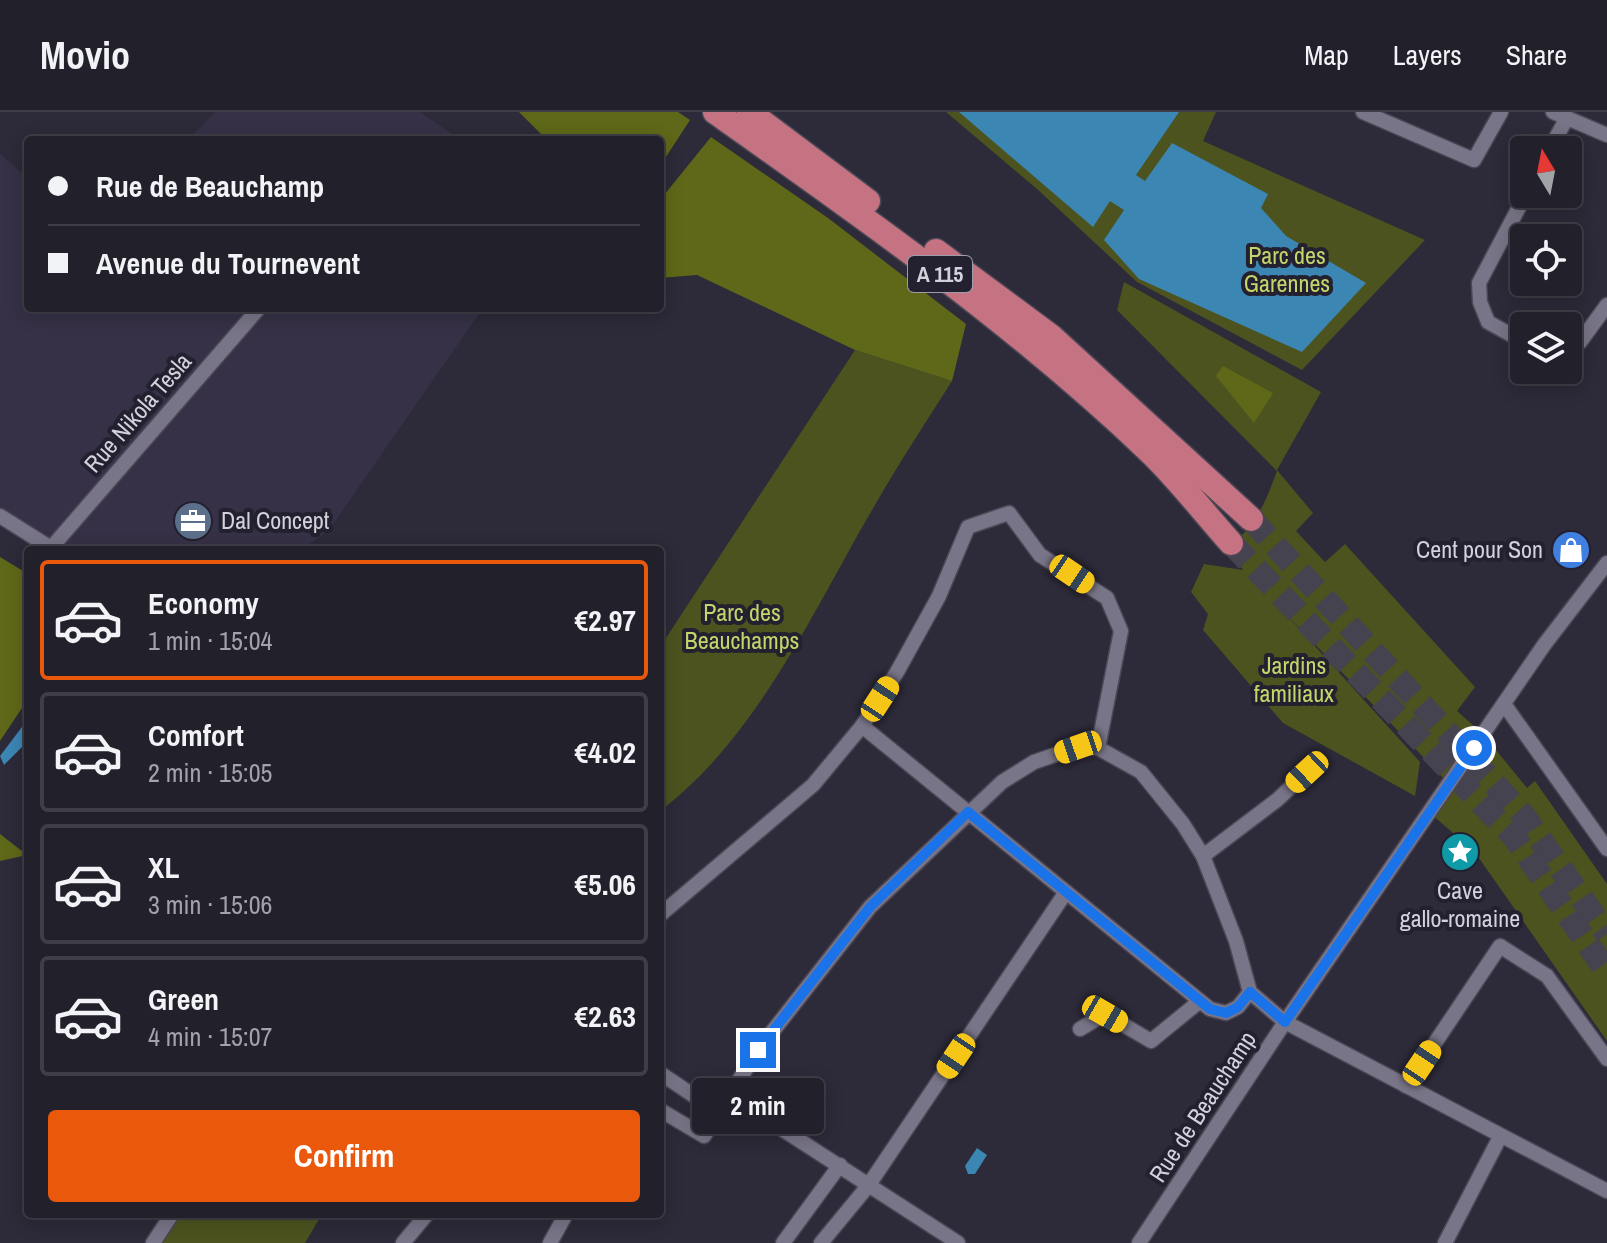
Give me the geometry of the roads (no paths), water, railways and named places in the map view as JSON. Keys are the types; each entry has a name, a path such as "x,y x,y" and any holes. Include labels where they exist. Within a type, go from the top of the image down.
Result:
{"highway":[{"name":"A 115","path":"715,112 914,252 1033,350 1151,453 1231,543"},
{"name":"A 115","path":"749,112 1052,337 1251,519"}],"street":[{"path":"1363,112 1474,160 1501,112"},
{"path":"1558,136 1570,116 1607,135"},
{"path":"1510,334 1488,322 1480,302 1479,283 1519,208"},
{"path":"1582,339 1607,305"},
{"name":"Rue Nikola Tesla","path":"56,546 256,312"},
{"path":"664,912 813,785 862,726 897,672 939,596 968,527 1009,513 1040,555 1107,598 1121,631 1098,748"},
{"path":"0,516 48,546"},
{"name":"Rue de Beauchamp","path":"1139,1243 1285,1022 1504,704 1607,563"},
{"path":"1504,704 1607,849"},
{"path":"862,726 1210,1009 1226,1013 1238,1007 1250,992"},
{"path":"664,1112 704,1136 758,1050 870,907 1002,782 1034,762 1078,747 1098,748 1141,772 1183,824 1203,856 1236,941 1250,992 1285,1022 1607,1191"},
{"path":"1203,856 1277,800 1307,772"},
{"path":"821,1243 868,1186 1066,892"},
{"path":"1406,1086 1500,946 1547,976 1607,1059"},
{"path":"1080,1029 1105,1014 1151,1041 1200,1001"},
{"path":"664,1076 706,1104 751,1109 958,1243"},
{"path":"1445,1243 1500,1137"},
{"path":"783,1243 840,1165"},
{"path":"153,1243 169,1218"},
{"path":"403,1243 424,1218"},
{"path":"550,1243 564,1218"}],"water":[{"name":"Parc des Garennes","path":"959,112 1179,112 1136,175 1145,181 1172,143 1268,194 1261,208 1286,236 1366,283 1302,352 1139,279 1104,240 1124,210 1110,201 1093,227"},
{"path":"24,724 24,745 4,765 0,756"},
{"path":"977,1148 987,1155 975,1174 968,1174 965,1166"}],"tunnel":[{"path":"1251,519 1523,815 1607,934"},
{"path":"1231,543 1515,838 1607,972"}],"place":[{"name":"Dal Concept","path":"193,521"},
{"name":"Cent pour Son","path":"1571,550"},
{"name":"Cave gallo-romaine","path":"1460,852"}],"park label":[{"name":"Parc des Beauchamps","path":"742,627"},
{"name":"Jardins familiaux","path":"1294,680"}]}
